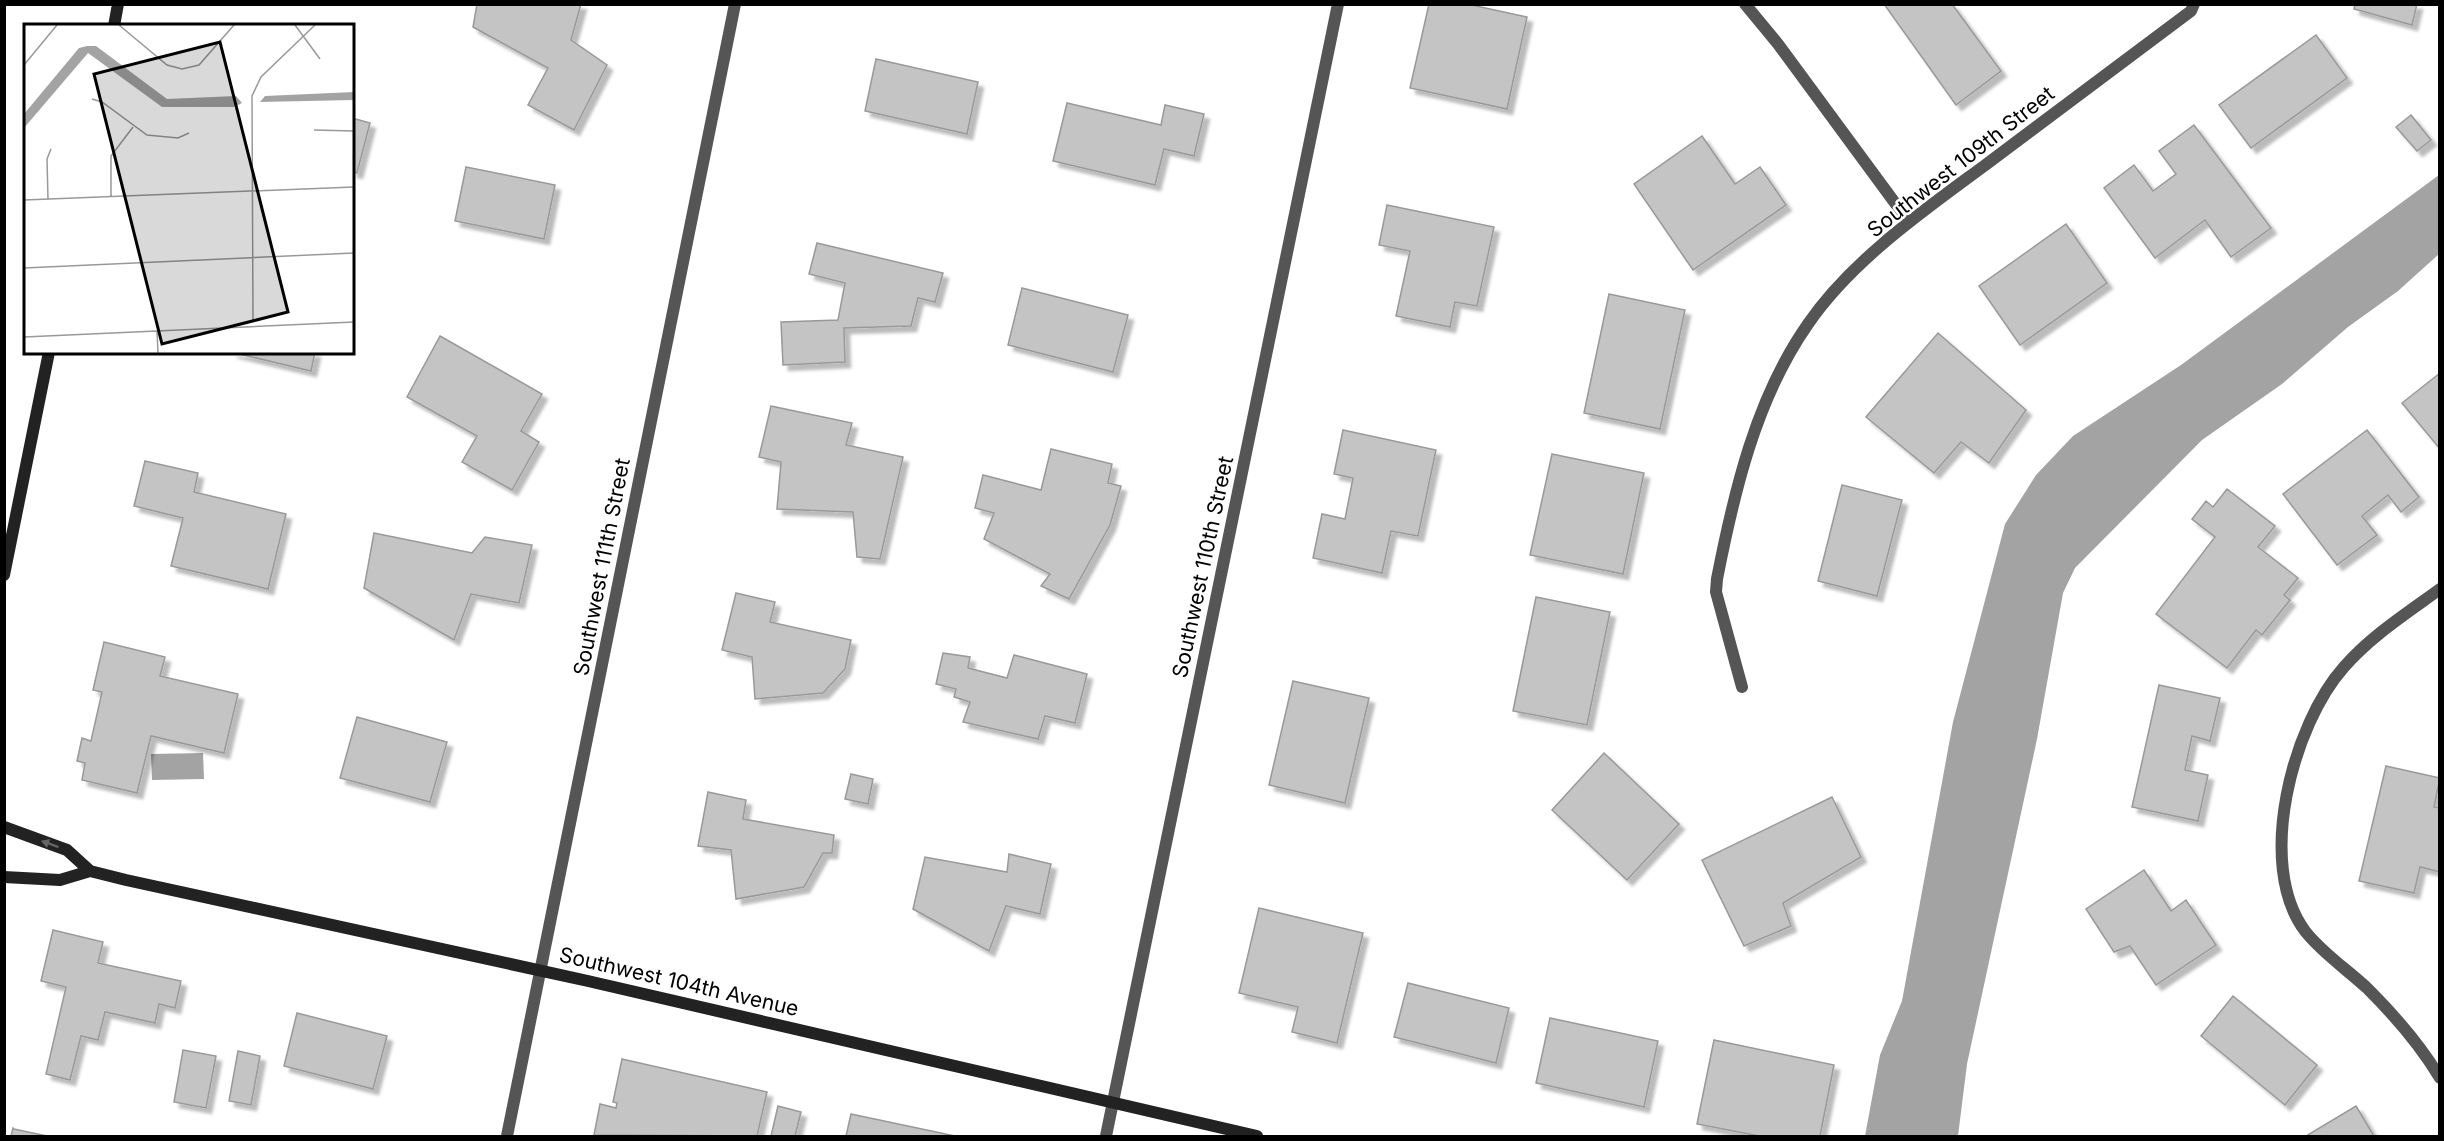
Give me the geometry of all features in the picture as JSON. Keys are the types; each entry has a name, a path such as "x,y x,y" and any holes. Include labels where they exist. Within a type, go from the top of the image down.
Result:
{"street":[{"path":"114,24 118,4"},
{"name":"Southwest 111th Street","path":"507,1137 735,4"},
{"name":"Southwest 110th Street","path":"1106,1137 1338,4"},
{"path":"1745,4 1778,44 1909,222"},
{"name":"Southwest 109th Street","path":"1742,687 1716,592 1717,579 1740,479 1759,420 1788,356 1808,324 1842,284 1909,222 2191,10 2194,4"},
{"path":"4,574 49,354"},
{"path":"2439,589 2354,656 2334,680 2309,726 2292,777 2281,850 2282,873 2287,895 2304,930 2369,990 2401,1026 2439,1078"},
{"path":"4,827 67,850 90,871"},
{"name":"Southwest 104th Avenue","path":"4,877 60,880 90,871 541,970 1257,1137"}],"shaded area":[{"path":"2439,175 2439,254 2398,291 2348,327 2282,384 2202,440 2075,568 2063,593 2037,739 1967,1064 1958,1136 1865,1136 1880,1055 1902,1001 1953,722 2005,524 2036,475 2073,436 2181,365"},
{"path":"203,753 204,779 152,780 151,754"}],"building":[{"path":"477,4 581,4 571,40 607,65 574,130 528,105 548,68 473,27"},
{"path":"1429,4 1467,4 1527,17 1507,109 1410,88"},
{"path":"1884,4 1952,4 2001,71 1956,105"},
{"path":"2355,4 2417,4 2412,25 2354,9"},
{"path":"2316,35 2347,78 2251,148 2219,105"},
{"path":"876,59 978,82 967,134 865,111"},
{"path":"1067,103 1161,125 1165,105 1204,114 1194,156 1164,149 1155,185 1053,161"},
{"path":"2411,115 2431,140 2417,151 2396,127"},
{"path":"354,119 370,123 357,173 354,172"},
{"path":"2194,125 2271,228 2231,257 2205,220 2155,258 2104,188 2134,165 2153,191 2176,174 2159,151"},
{"path":"1702,136 1735,184 1760,167 1786,205 1693,270 1634,184"},
{"path":"466,167 555,185 544,239 455,221"},
{"path":"1387,205 1494,227 1477,306 1455,302 1450,327 1396,316 1410,251 1379,245"},
{"path":"2066,224 2107,283 2020,345 1979,286"},
{"path":"817,243 943,273 935,302 918,298 911,326 844,328 845,362 783,365 781,322 838,320 845,283 809,274"},
{"path":"1022,288 1128,315 1113,372 1008,345"},
{"path":"1609,294 1685,310 1660,429 1584,413"},
{"path":"1938,333 2026,410 1989,463 1961,442 1934,473 1866,417"},
{"path":"440,336 542,394 521,431 539,442 512,490 462,462 477,436 407,397"},
{"path":"239,354 315,354 311,371"},
{"path":"2440,373 2440,449 2402,403"},
{"path":"771,406 852,423 846,445 903,457 880,559 857,557 853,512 777,509 781,462 759,457"},
{"path":"1343,430 1436,450 1418,536 1391,531 1382,573 1313,558 1322,514 1345,519 1353,478 1334,474"},
{"path":"2367,430 2419,497 2401,512 2388,495 2362,516 2377,535 2337,565 2283,494"},
{"path":"1051,449 1112,464 1108,483 1121,486 1110,525 1069,599 1041,586 1050,574 984,539 994,513 975,508 983,475 1041,490"},
{"path":"1552,454 1644,473 1623,574 1530,555"},
{"path":"145,461 198,473 194,492 286,514 268,589 171,566 183,518 134,506"},
{"path":"1842,485 1902,500 1877,596 1818,581"},
{"path":"2227,489 2275,526 2258,547 2298,578 2284,595 2290,600 2262,635 2256,630 2227,668 2156,614 2215,537 2192,519 2206,501 2213,507"},
{"path":"374,533 472,553 485,537 532,545 519,603 471,594 454,640 364,588"},
{"path":"736,593 775,602 770,622 851,640 845,669 823,693 755,699 752,657 722,650"},
{"path":"1536,597 1610,612 1587,725 1513,711"},
{"path":"104,642 165,657 160,676 238,694 224,753 151,736 137,793 82,780 85,763 77,761 82,738 91,741 102,692 93,690"},
{"path":"943,653 970,657 968,668 1007,678 1014,655 1087,674 1075,723 1045,716 1038,739 963,722 970,702 954,697 956,689 936,684"},
{"path":"1293,681 1369,698 1345,803 1269,785"},
{"path":"2159,685 2220,698 2210,741 2192,736 2185,770 2208,775 2198,821 2132,807"},
{"path":"357,717 447,742 430,802 340,778"},
{"path":"1604,753 1679,824 1627,880 1552,810"},
{"path":"2386,766 2440,778 2434,807 2440,808 2440,872 2420,867 2414,893 2359,881"},
{"path":"851,774 873,779 868,804 845,799"},
{"path":"708,792 746,800 743,819 834,835 832,853 823,853 804,887 736,899 731,850 698,846"},
{"path":"1832,797 1861,857 1783,903 1791,926 1744,946 1702,860"},
{"path":"1009,854 1051,864 1040,914 1006,906 989,951 913,909 925,857 1007,872"},
{"path":"2144,870 2171,911 2186,900 2216,945 2156,985 2130,946 2114,952 2086,909"},
{"path":"1259,908 1363,933 1337,1043 1292,1032 1298,1007 1239,993"},
{"path":"53,930 103,942 98,963 181,981 175,1008 159,1004 155,1023 105,1012 98,1040 81,1036 70,1080 46,1074 66,987 41,981"},
{"path":"1408,983 1509,1008 1496,1063 1394,1037"},
{"path":"2233,996 2317,1065 2285,1105 2201,1036"},
{"path":"297,1013 387,1036 373,1089 284,1066"},
{"path":"1550,1018 1658,1041 1644,1107 1536,1083"},
{"path":"1714,1040 1834,1065 1820,1136 1759,1136 1697,1124"},
{"path":"183,1050 216,1056 206,1108 174,1102"},
{"path":"238,1051 260,1056 251,1105 229,1101"},
{"path":"622,1059 767,1092 757,1136 594,1135 600,1104 616,1108 617,1103 613,1102"},
{"path":"778,1106 801,1112 795,1136 771,1136"},
{"path":"2356,1106 2374,1136 2306,1136"},
{"path":"851,1114 955,1136 846,1136"},
{"path":"14,1129 47,1136 11,1136"}]}
